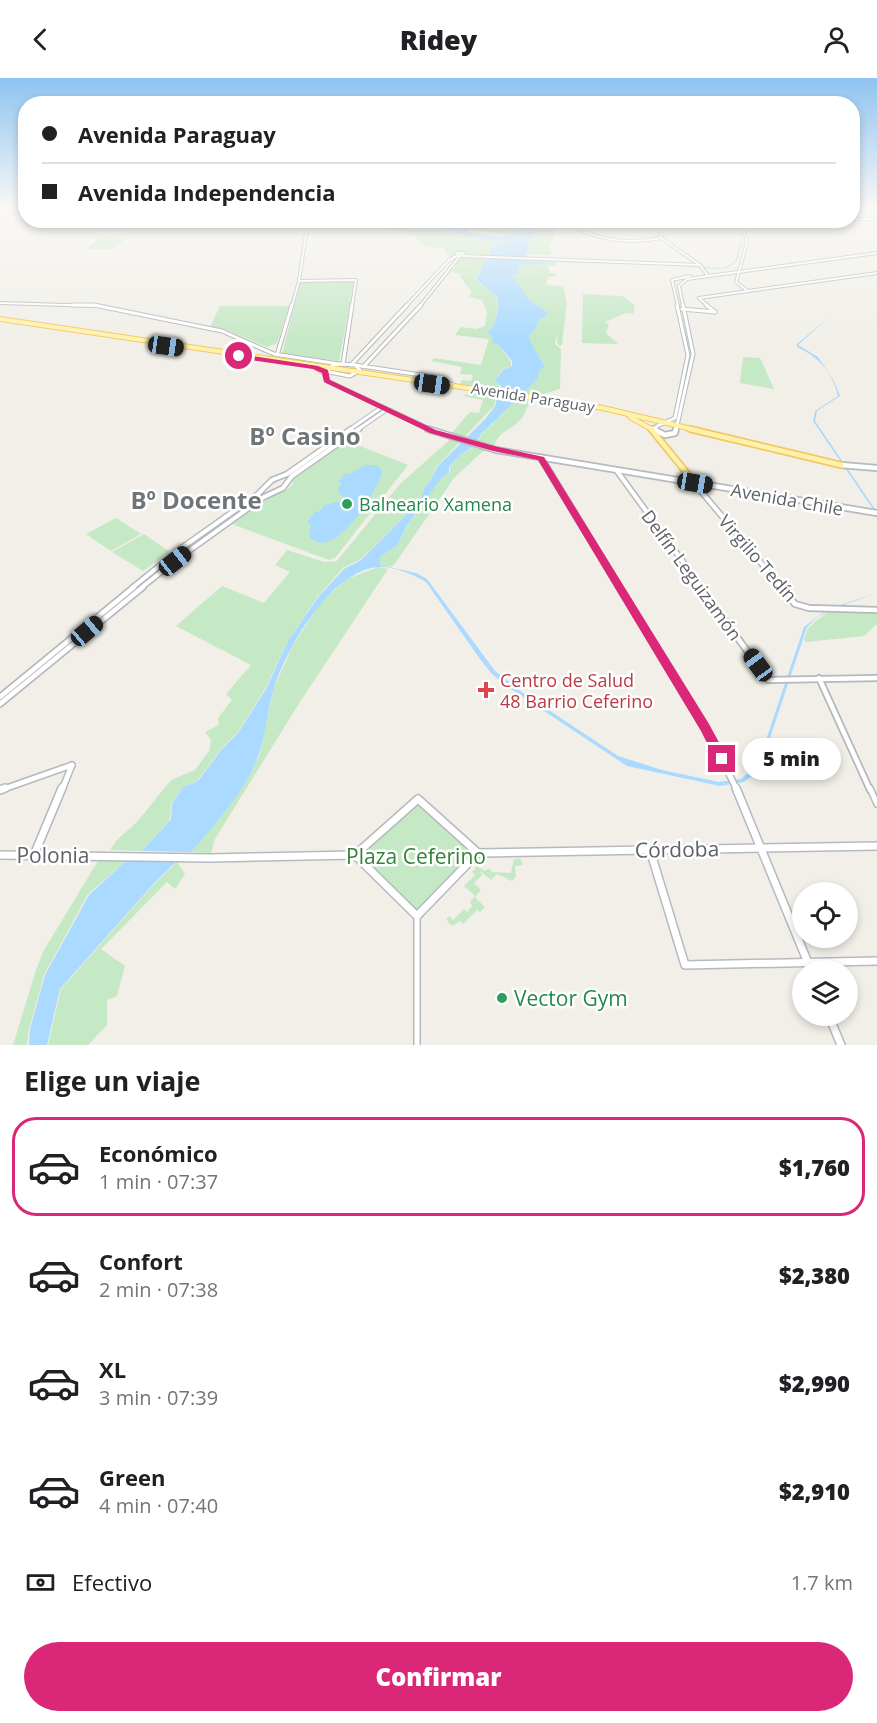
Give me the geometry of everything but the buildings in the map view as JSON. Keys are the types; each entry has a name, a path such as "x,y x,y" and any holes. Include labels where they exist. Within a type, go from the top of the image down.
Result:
{"main road":[{"path":"683,253 701,266 707,275"},
{"path":"744,253 736,282 748,291"},
{"path":"652,429 661,434 675,433 693,354 672,286 673,279 738,272"},
{"path":"652,429 675,418 688,355 678,286 684,281 707,275"},
{"path":"680,309 715,312 699,298 748,291"},
{"path":"0,320 278,357 315,366 333,367"},
{"path":"0,320 315,366 353,365 361,370 352,376 342,376 331,374 333,367"},
{"path":"269,352 278,357"},
{"path":"333,367 327,381 384,409"},
{"name":"Avenida Paraguay","path":"333,367 472,389"},
{"name":"Avenida Paraguay","path":"361,370 615,410 841,465 877,468"},
{"path":"339,386 333,379 342,376"},
{"name":"Avenida Paraguay","path":"541,399 616,413 636,419 652,429"},
{"name":"Avenida Chile","path":"384,409 429,429 491,448 877,513"},
{"path":"680,419 682,423 699,430"},
{"name":"Virgilio Tedín","path":"652,429 695,483"},
{"path":"541,458 705,727 736,788 807,960"},
{"path":"0,790 72,765 34,855"},
{"path":"417,799 478,853 417,916 355,855 417,799"},
{"name":"Córdoba","path":"478,853 877,846"},
{"path":"650,850 685,964 792,962"},
{"name":"Polonia","path":"0,855 201,858 355,855"},
{"path":"858,961 877,961"},
{"path":"833,1026 842,1045"}],"street":[{"path":"299,280 356,280 333,367 278,357 279,345 299,280 303,253"},
{"path":"738,272 876,253"},
{"path":"361,370 420,306 461,255"},
{"path":"353,365 449,260 461,255 701,266"},
{"path":"748,291 877,273"},
{"path":"0,303 92,304 222,331 269,352 279,345"},
{"path":"0,705 191,548 264,497 285,486 292,476 337,439 384,409"},
{"path":"0,697 135,584 187,544 258,494 268,484 341,441 384,409"},
{"path":"337,439 341,441"},
{"name":"Delfín Leguizamón","path":"617,471 768,680 819,678"},
{"path":"278,479 287,483"},
{"name":"Virgilio Tedín","path":"695,483 795,604 809,608 877,610"},
{"path":"268,484 270,488 278,490"},
{"path":"877,678 819,678 877,804"},
{"path":"417,916 417,1045"}],"green space":[{"path":"446,253 488,253 493,256 486,260 475,279 496,296 496,316 488,333 493,343 499,345 511,362 511,366 502,370 495,380 500,389 460,384 462,380 471,381 473,375 460,374 462,367 432,361 434,358 481,365 489,339 455,335 461,327 476,329 485,326 487,313 482,300 469,297 472,292 460,277 461,274 451,272 457,265"},
{"path":"532,253 551,253 551,255 532,255"},
{"path":"536,262 557,262 555,266 548,266 550,273 555,273 556,276 548,277 546,285 563,286 567,303 562,344 560,346 557,343 558,331 555,344 561,349 560,389 540,395 524,393 538,378 539,370 545,366 533,347 529,335 536,328 538,321 548,315 530,300 513,278 518,273 517,268"},
{"path":"301,281 354,281 339,361 282,354"},
{"path":"583,294 622,296 635,305 633,314 626,313 605,322 609,325 606,333 618,344 582,343"},
{"path":"220,306 289,306 277,343 267,347 227,330 210,327"},
{"path":"743,357 760,358 774,389 740,383"},
{"path":"472,392 497,395 494,406 436,467 431,480 414,507 361,559 343,568 318,596 289,639 265,689 238,732 221,749 197,781 183,787 171,804 170,819 142,851 110,850 117,840 137,822 171,780 195,770 209,751 211,740 205,732 219,725 218,718 232,700 226,694 251,665 176,626 222,586 264,603 290,572 275,565 287,550 324,562 337,561 400,484 454,436 450,435 470,412 479,413 483,400 463,396"},
{"path":"519,398 531,400 520,420 501,435 494,447 482,452 454,478 394,565 389,567 380,565 380,557 397,545 409,523 443,475 450,473 450,467 460,455 475,446 481,435"},
{"path":"345,440 408,465 335,558 329,560 232,524 275,493 286,490 293,484 292,480"},
{"path":"116,518 141,534 111,551 86,534"},
{"path":"144,534 170,552 143,571 112,552"},
{"path":"378,567 388,569 298,705 215,839 211,853 191,852 244,784 259,756 274,688 292,647 319,605 347,579"},
{"path":"830,610 877,612 877,624 864,636 806,642 804,640 808,628"},
{"name":"Plaza Ceferino","path":"417,801 476,853 417,913 359,855"},
{"path":"520,858 523,865 515,866 516,877 512,881 497,874 491,880 480,871 482,875 474,883 481,890 475,897 485,907 480,912 477,910 463,924 460,921 452,926 446,919 449,916 453,920 464,909 467,912 472,906 470,902 475,896 464,886 475,875 472,872 477,866 485,871 489,868 492,872 511,873 514,859"},
{"path":"98,861 126,861 88,894 44,975 29,1029 27,1045 13,1045 44,950"},
{"path":"177,862 185,874 175,889 167,882 101,949 125,966 117,996 107,1000 107,1025 88,1045 48,1045 61,989 156,882"}],"water":[{"path":"489,253 528,253 524,259 527,261 663,264 557,262 522,265 517,268 519,273 513,278 530,300 548,315 538,321 536,328 529,335 545,367 539,370 538,378 524,393 500,389 501,386 495,380 503,370 512,366 512,361 499,345 493,343 488,333 497,316 497,297 476,279 486,260 493,256"},
{"path":"739,253 737,261 727,268 663,264 726,267 735,261"},
{"path":"830,316 798,345 818,357 824,366 812,355 797,347 797,344"},
{"path":"824,366 834,381 840,396 817,411 815,421 877,515 813,421 815,411 838,396"},
{"path":"498,395 519,398 481,434 474,446 460,455 449,467 449,473 443,476 408,524 397,545 380,557 380,565 416,573 427,579 495,671 523,693 618,756 662,770 719,782 741,779 758,764 804,627 828,609 877,593 830,610 807,627 759,771 744,782 720,786 627,766 492,674 426,582 403,571 379,567 361,571 344,581 313,614 300,634 288,654 274,689 261,748 252,769 237,795 219,819 191,852 142,851 171,819 172,804 183,787 198,781 221,750 238,733 266,689 289,639 319,596 344,569 361,560 414,507 437,467 486,418 495,406"},
{"name":"Balneario Xamena","path":"365,465 375,465 381,469 382,473 363,509 341,534 329,541 319,542 309,536 311,525 307,522 315,512 319,512 325,505 344,498 337,490 342,484 338,482 346,473 351,473"},
{"path":"126,861 176,862 156,881 60,989 47,1045 29,1045 30,1029 45,975 89,895"}],"place":[{"name":"Balneario Xamena","path":"347,504"},
{"name":"Centro de Salud 48 Barrio Ceferino","path":"486,690"},
{"name":"Vector Gym","path":"502,998"}],"district":[{"name":"Bº Casino","path":"305,435"},
{"name":"Bº Docente","path":"196,499"}],"route":[{"path":"239,356 315,367 326,372 327,381 433,431 496,450 541,458 705,727 722,759"}]}
